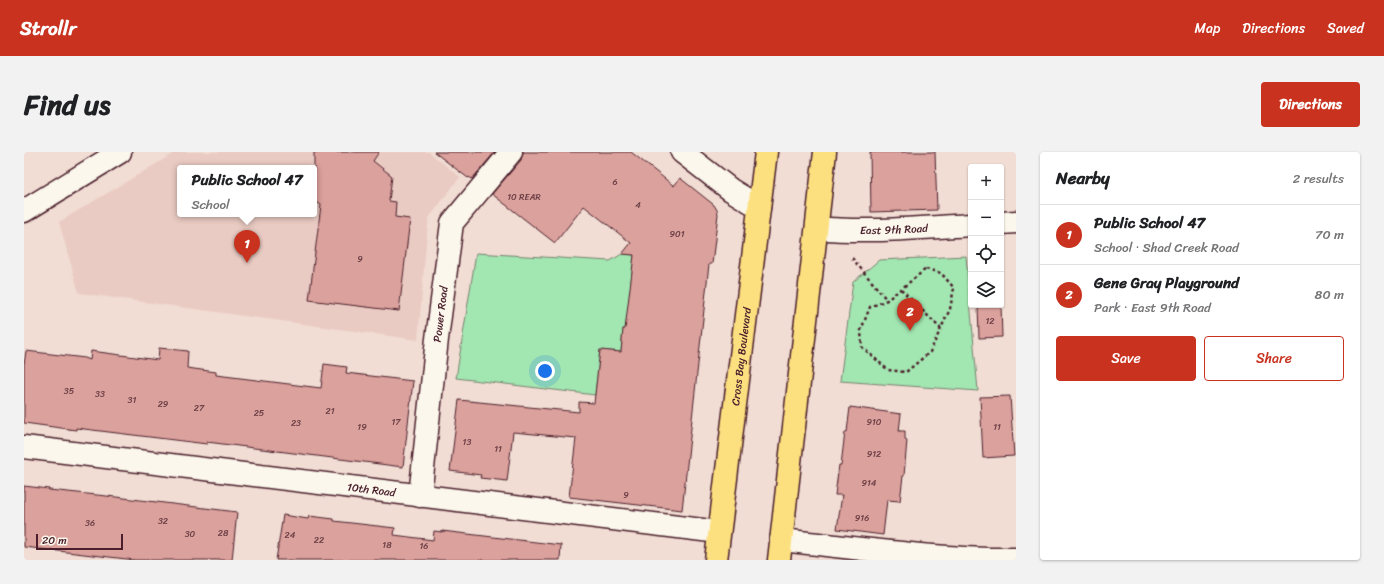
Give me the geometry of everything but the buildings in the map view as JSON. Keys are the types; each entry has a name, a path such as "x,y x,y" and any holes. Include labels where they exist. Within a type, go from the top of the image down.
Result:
{"main road":[{"name":"Cross Bay Boulevard","path":"716,560 766,152"},
{"path":"780,550 826,152"}],"street":[{"path":"24,211 120,152"},
{"name":"Power Road","path":"420,496 437,339 452,223 511,152"},
{"path":"682,152 731,190 759,207"},
{"path":"1004,223 1016,222"},
{"name":"East 9th Road","path":"817,228 837,230 870,230 968,225"},
{"name":"10th Road","path":"24,447 719,532"},
{"path":"780,550 1016,559"}],"path":[{"path":"852,258 888,300"},
{"path":"926,270 941,273 954,288 950,308 930,352 906,372 888,370 862,347 861,330 870,307 888,300 926,270"},
{"path":"901,289 941,329"}],"shaded area":[{"path":"176,152 429,152 460,177 429,218 418,340 79,293 59,222"}],"green space":[{"path":"476,253 610,261 622,254 634,255 628,309 638,331 623,329 621,352 600,350 595,395 456,378"},
{"path":"966,256 968,308 971,308 978,391 840,381 853,282 879,260"}],"place":[{"name":"Public School 47","path":"247,263"},
{"name":"Gene Gray Playground","path":"910,331"}]}
